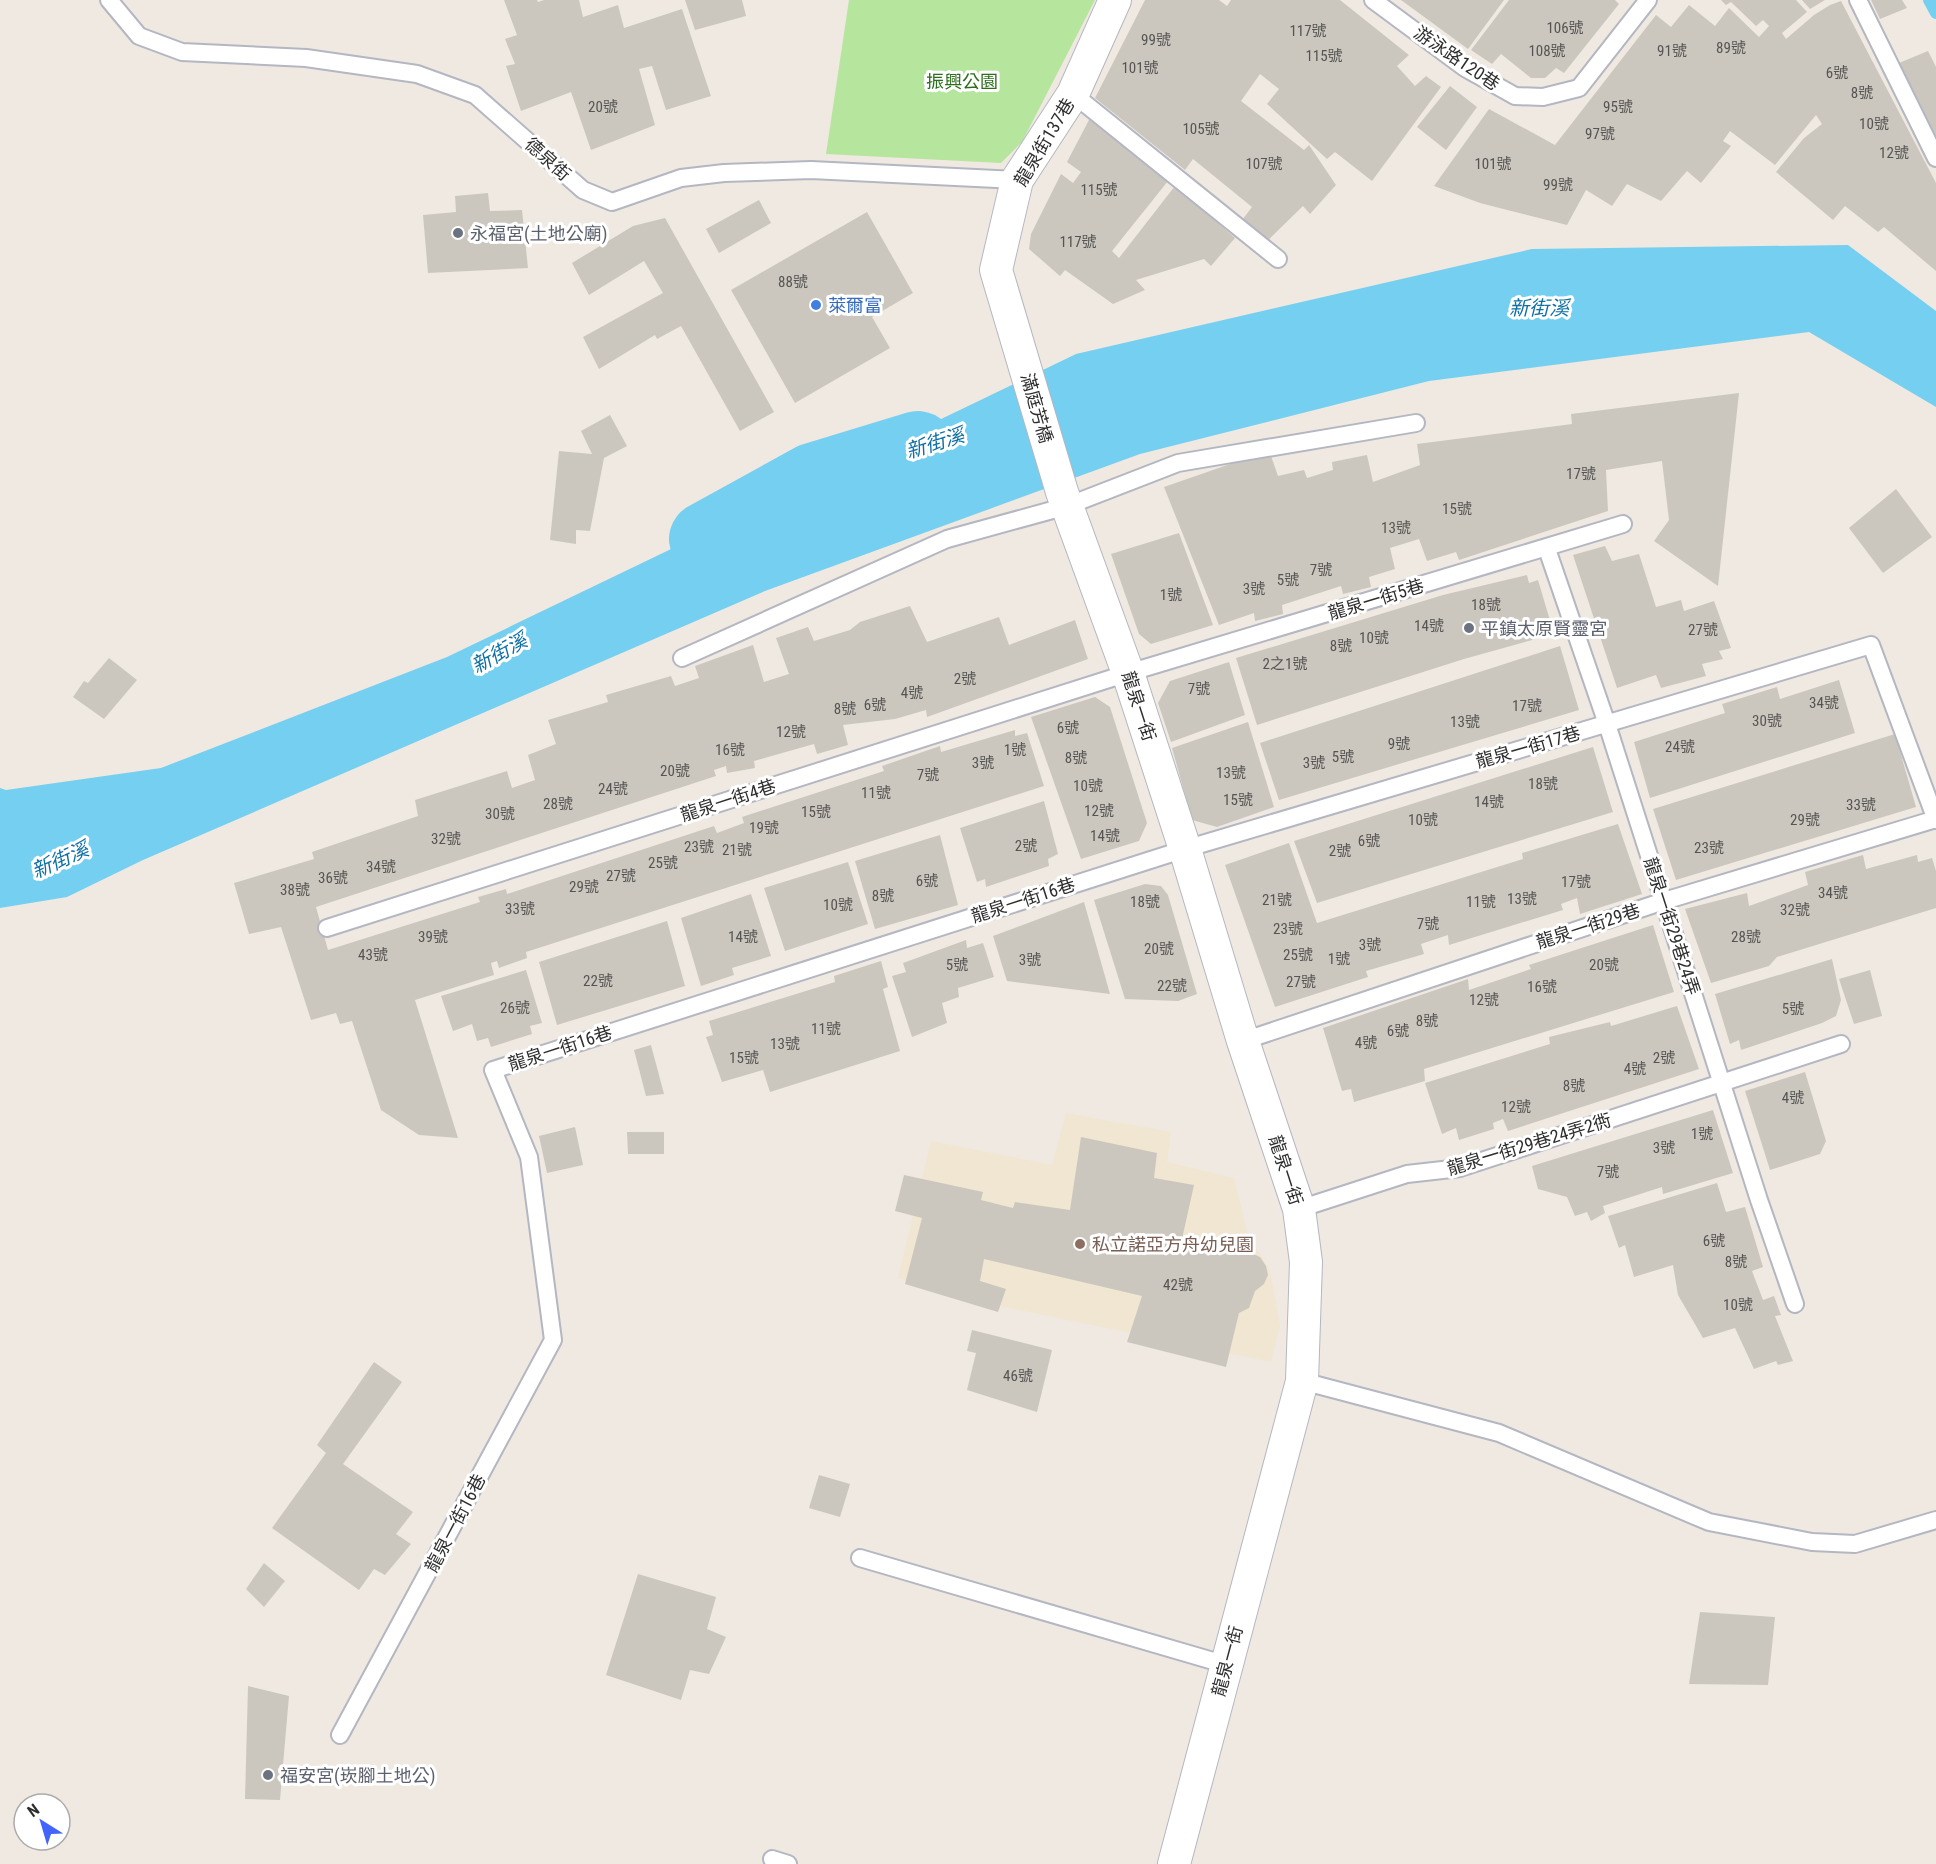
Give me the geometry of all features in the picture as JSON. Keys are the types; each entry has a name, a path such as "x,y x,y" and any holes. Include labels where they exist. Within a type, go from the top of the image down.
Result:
{"street":[{"name":"龍泉街137巷","path":"1012,324 996,270 1017,180 1073,94 1115,0"},
{"name":"滿庭芳橋","path":"1012,324 1064,499"},
{"name":"龍泉一街","path":"1064,499 1128,673 1185,849 1243,1041 1299,1209 1306,1262 1302,1381 1174,1864"}],"lane":[{"name":"德泉街","path":"110,0 139,36 182,52 306,58 417,74 476,95 583,190 612,202 681,178 724,173 811,170 1017,180"},
{"name":"游泳路120巷","path":"1373,0 1466,68 1515,96 1543,97 1579,88 1648,0"},
{"path":"1858,0 1936,158"},
{"path":"1073,94 1278,259"},
{"path":"682,658 947,539 1064,499 1178,464 1416,423"},
{"name":"龍泉一街5巷","path":"1128,673 1547,549 1623,524"},
{"name":"龍泉一街29巷24弄","path":"1547,549 1607,724 1795,1304"},
{"name":"龍泉一街17巷","path":"1185,849 1871,645 1936,819"},
{"name":"龍泉一街4巷","path":"327,928 1128,673"},
{"name":"龍泉一街29巷","path":"1243,1041 1664,901 1936,819"},
{"name":"龍泉一街16巷","path":"340,1735 554,1340 529,1157 492,1070 1185,849"},
{"name":"龍泉一街29巷24弄2衖","path":"1299,1209 1407,1174 1460,1168 1841,1044"},
{"path":"1302,1381 1499,1433 1709,1522 1812,1542 1855,1544 1936,1520"},
{"path":"860,1558 1227,1665"}],"shaded area":[{"name":"私立諾亞方舟幼兒園","path":"1066,1113 1171,1132 1167,1162 1234,1178 1248,1236 1270,1270 1280,1326 1271,1362 995,1305 898,1278 931,1141 1052,1165"}],"green space":[{"name":"振興公園","path":"849,0 1095,0 1022,142 1001,163 826,154"}],"water":[{"name":"新街溪","path":"1848,245 1936,311 1936,407 1809,332 1429,381 1140,454 765,591 143,860 67,897 0,908 0,788 6,790 161,768 447,657 1076,354 1532,249"}],"building":[{"path":"504,0 537,0 538,2 579,0 583,17 618,5 624,28 682,9 711,96 666,110 652,66 639,69 655,125 591,150 571,92 521,111 506,66 515,64 505,39 517,35"},
{"path":"685,0 742,0 746,16 695,30"},
{"path":"1145,0 1219,0 1227,6 1231,0 1340,0 1409,55 1397,66 1415,86 1426,76 1441,87 1372,181 1335,152 1327,159 1267,104 1279,89 1260,74 1241,101 1304,150 1309,145 1336,185 1310,214 1303,206 1256,252 1233,232 1252,207 1193,159 1185,170 1095,98"},
{"path":"1401,0 1504,0 1468,49"},
{"path":"1509,0 1615,0 1619,4 1564,73 1556,68 1545,78 1531,78 1501,54 1492,64 1471,50"},
{"path":"1721,0 1796,0 1807,12 1782,33 1786,39 1814,15 1841,1 1936,183 1936,271 1884,227 1878,232 1845,206 1833,220 1776,172 1804,138 1822,124 1816,115 1775,165 1730,131 1723,141 1731,146 1701,183 1687,171 1661,201 1627,184 1612,206 1586,190 1567,225 1480,203 1434,186 1489,109 1555,145 1656,15 1671,27 1689,5 1715,26 1729,8 1759,37 1769,26 1763,20 1756,26 1731,2 1726,5"},
{"path":"1802,0 1825,0 1810,9"},
{"path":"1871,0 1902,0 1907,8 1880,19"},
{"path":"1928,51 1936,67 1936,137 1899,63"},
{"path":"1450,86 1477,107 1446,150 1417,127"},
{"path":"1090,118 1168,181 1112,251 1119,258 1175,186 1235,238 1211,266 1204,259 1136,280 1145,290 1113,304 1065,270 1060,276 1029,249 1031,234 1061,174 1073,183 1081,172 1067,162"},
{"path":"488,193 490,211 522,210 528,268 428,273 423,215 456,212 455,196"},
{"path":"759,200 771,223 719,253 706,229"},
{"name":"萊爾富","path":"867,212 913,293 872,317 890,348 795,403 731,290"},
{"path":"665,218 774,412 740,431 681,326 657,339 655,335 599,369 583,337 663,293 644,261 589,295 572,263 633,226"},
{"path":"1739,393 1718,586 1654,541 1669,520 1662,461 1606,470 1608,511 1459,560 1456,552 1427,561 1419,539 1390,548 1395,569 1369,577 1371,587 1343,594 1341,586 1282,605 1283,614 1255,621 1254,613 1219,625 1164,487 1236,462 1271,456 1278,476 1304,470 1307,478 1333,470 1332,462 1367,455 1373,482 1420,465 1417,444 1572,424 1571,414"},
{"path":"610,415 627,446 604,458 590,531 576,530 576,544 550,540 559,451 592,454 581,431"},
{"path":"1896,489 1932,537 1883,573 1849,528"},
{"path":"1179,533 1213,625 1151,644 1139,634 1111,554"},
{"path":"1605,546 1612,561 1639,554 1656,607 1681,600 1684,611 1714,601 1731,648 1719,651 1723,659 1702,664 1706,676 1661,688 1656,675 1617,688 1573,555"},
{"path":"1527,575 1529,583 1538,580 1554,634 1464,659 1257,725 1236,658 1443,595"},
{"path":"910,606 927,642 999,617 1009,645 1075,620 1088,659 927,717 926,710 895,719 843,725 848,745 817,754 814,744 754,761 755,768 727,773 726,766 714,770 716,776 316,907 328,950 480,902 478,897 506,889 507,894 714,826 717,833 744,823 742,817 884,771 882,766 940,746 941,752 1015,730 1015,736 1027,733 1044,786 526,952 527,958 499,968 497,961 491,963 494,975 415,1000 458,1138 419,1135 381,1110 352,1021 340,1024 336,1013 311,1020 281,927 249,934 234,883 314,859 312,852 418,816 415,800 507,771 512,788 535,780 528,755 556,744 548,720 608,702 606,695 671,676 675,686 699,678 695,666 753,645 764,682 789,674 776,638 808,627 814,641 850,630 860,622"},
{"path":"1560,646 1579,710 1279,800 1260,743"},
{"path":"109,658 137,680 104,719 73,697 84,681 88,683"},
{"path":"1229,662 1245,715 1171,742 1158,703 1170,681"},
{"path":"1839,680 1855,733 1650,798 1634,742 1725,713 1722,704 1777,687 1780,699"},
{"path":"1095,697 1110,707 1147,823 1139,841 1081,859 1031,717"},
{"path":"1248,722 1274,807 1217,827 1192,820 1172,748"},
{"path":"1895,734 1916,807 1676,880 1653,809"},
{"path":"1593,747 1613,812 1317,903 1294,841"},
{"path":"1044,801 1058,854 1048,859 1049,866 986,887 985,879 977,882 960,828"},
{"path":"1618,824 1642,894 1580,914 1577,898 1561,904 1563,910 1449,945 1448,935 1421,944 1424,954 1366,971 1368,977 1275,1007 1225,865 1289,843 1317,923 1523,859 1522,853"},
{"path":"940,835 958,905 875,929 855,861"},
{"path":"1863,855 1866,869 1917,855 1918,862 1932,858 1936,871 1936,908 1777,957 1769,966 1711,983 1685,909 1747,893 1749,906 1808,885 1805,872"},
{"path":"848,862 868,924 785,951 764,888"},
{"path":"1145,884 1161,886 1168,895 1197,994 1178,1001 1125,999 1094,900"},
{"path":"751,894 771,956 732,968 734,975 701,986 681,918"},
{"path":"1084,902 1110,994 1007,981 993,936"},
{"path":"667,921 685,986 557,1025 539,962"},
{"path":"1653,925 1674,992 1424,1069 1425,1081 1354,1102 1351,1089 1342,1091 1323,1028 1468,979 1469,990 1531,969 1529,965"},
{"path":"966,940 967,948 983,943 994,977 958,988 959,997 942,1003 947,1023 912,1037 892,976 906,972 903,963"},
{"path":"1832,959 1841,1000 1836,1016 1822,1023 1741,1050 1739,1040 1730,1044 1715,994"},
{"path":"881,961 888,987 883,989 900,1051 770,1092 763,1070 722,1082 706,1037 713,1035 709,1021 835,982 834,976"},
{"path":"526,970 542,1023 530,1026 532,1034 491,1047 488,1038 477,1041 472,1024 453,1031 441,996"},
{"path":"1870,970 1882,1016 1854,1024 1839,979"},
{"path":"1677,1006 1699,1069 1508,1131 1503,1119 1493,1123 1494,1129 1459,1140 1456,1128 1442,1134 1425,1083 1550,1044 1549,1037 1610,1022 1611,1026"},
{"path":"651,1045 664,1094 646,1096 634,1050"},
{"path":"1805,1072 1826,1141 1820,1154 1770,1170 1745,1091"},
{"path":"1713,1110 1733,1173 1663,1194 1662,1187 1603,1206 1605,1213 1591,1221 1587,1212 1575,1216 1567,1197 1538,1189 1532,1166"},
{"path":"575,1127 583,1165 547,1173 539,1136"},
{"path":"627,1132 664,1132 664,1154 628,1154"},
{"name":"私立諾亞方舟幼兒園","path":"1081,1137 1157,1153 1154,1178 1194,1185 1182,1239 1249,1252 1260,1257 1266,1266 1268,1275 1264,1284 1255,1291 1249,1308 1239,1313 1226,1367 1127,1342 1142,1296 984,1259 980,1281 1006,1289 998,1312 905,1284 922,1218 895,1211 904,1175 983,1192 981,1200 1013,1208 1015,1202 1070,1210"},
{"path":"1717,1183 1726,1212 1745,1207 1763,1267 1752,1271 1763,1300 1774,1296 1781,1315 1775,1316 1793,1361 1778,1365 1776,1361 1754,1369 1735,1328 1703,1338 1678,1295 1673,1265 1634,1277 1625,1245 1619,1248 1608,1216"},
{"path":"972,1330 1052,1350 1037,1412 967,1390 976,1353 967,1351"},
{"path":"374,1362 402,1382 343,1464 413,1512 396,1534 411,1544 385,1575 374,1569 359,1590 272,1528 326,1453 317,1445"},
{"path":"819,1475 850,1484 840,1517 809,1508"},
{"path":"264,1563 285,1581 264,1607 246,1589"},
{"path":"638,1574 716,1597 707,1629 726,1637 709,1674 690,1670 681,1700 606,1675"},
{"path":"1700,1612 1775,1617 1768,1685 1689,1684"},
{"path":"248,1686 289,1696 280,1800 245,1799"}],"waterway":[{"path":"1929,0 1936,13"},
{"name":"新街溪","path":"706,539 813,480 918,448"}],"place":[{"name":"永福宮(土地公廟)","path":"458,233"},
{"name":"萊爾富","path":"816,305"},
{"name":"平鎮太原賢靈宮","path":"1469,628"},
{"name":"私立諾亞方舟幼兒園","path":"1080,1244"},
{"name":"福安宮(崁腳土地公)","path":"268,1775"}]}
